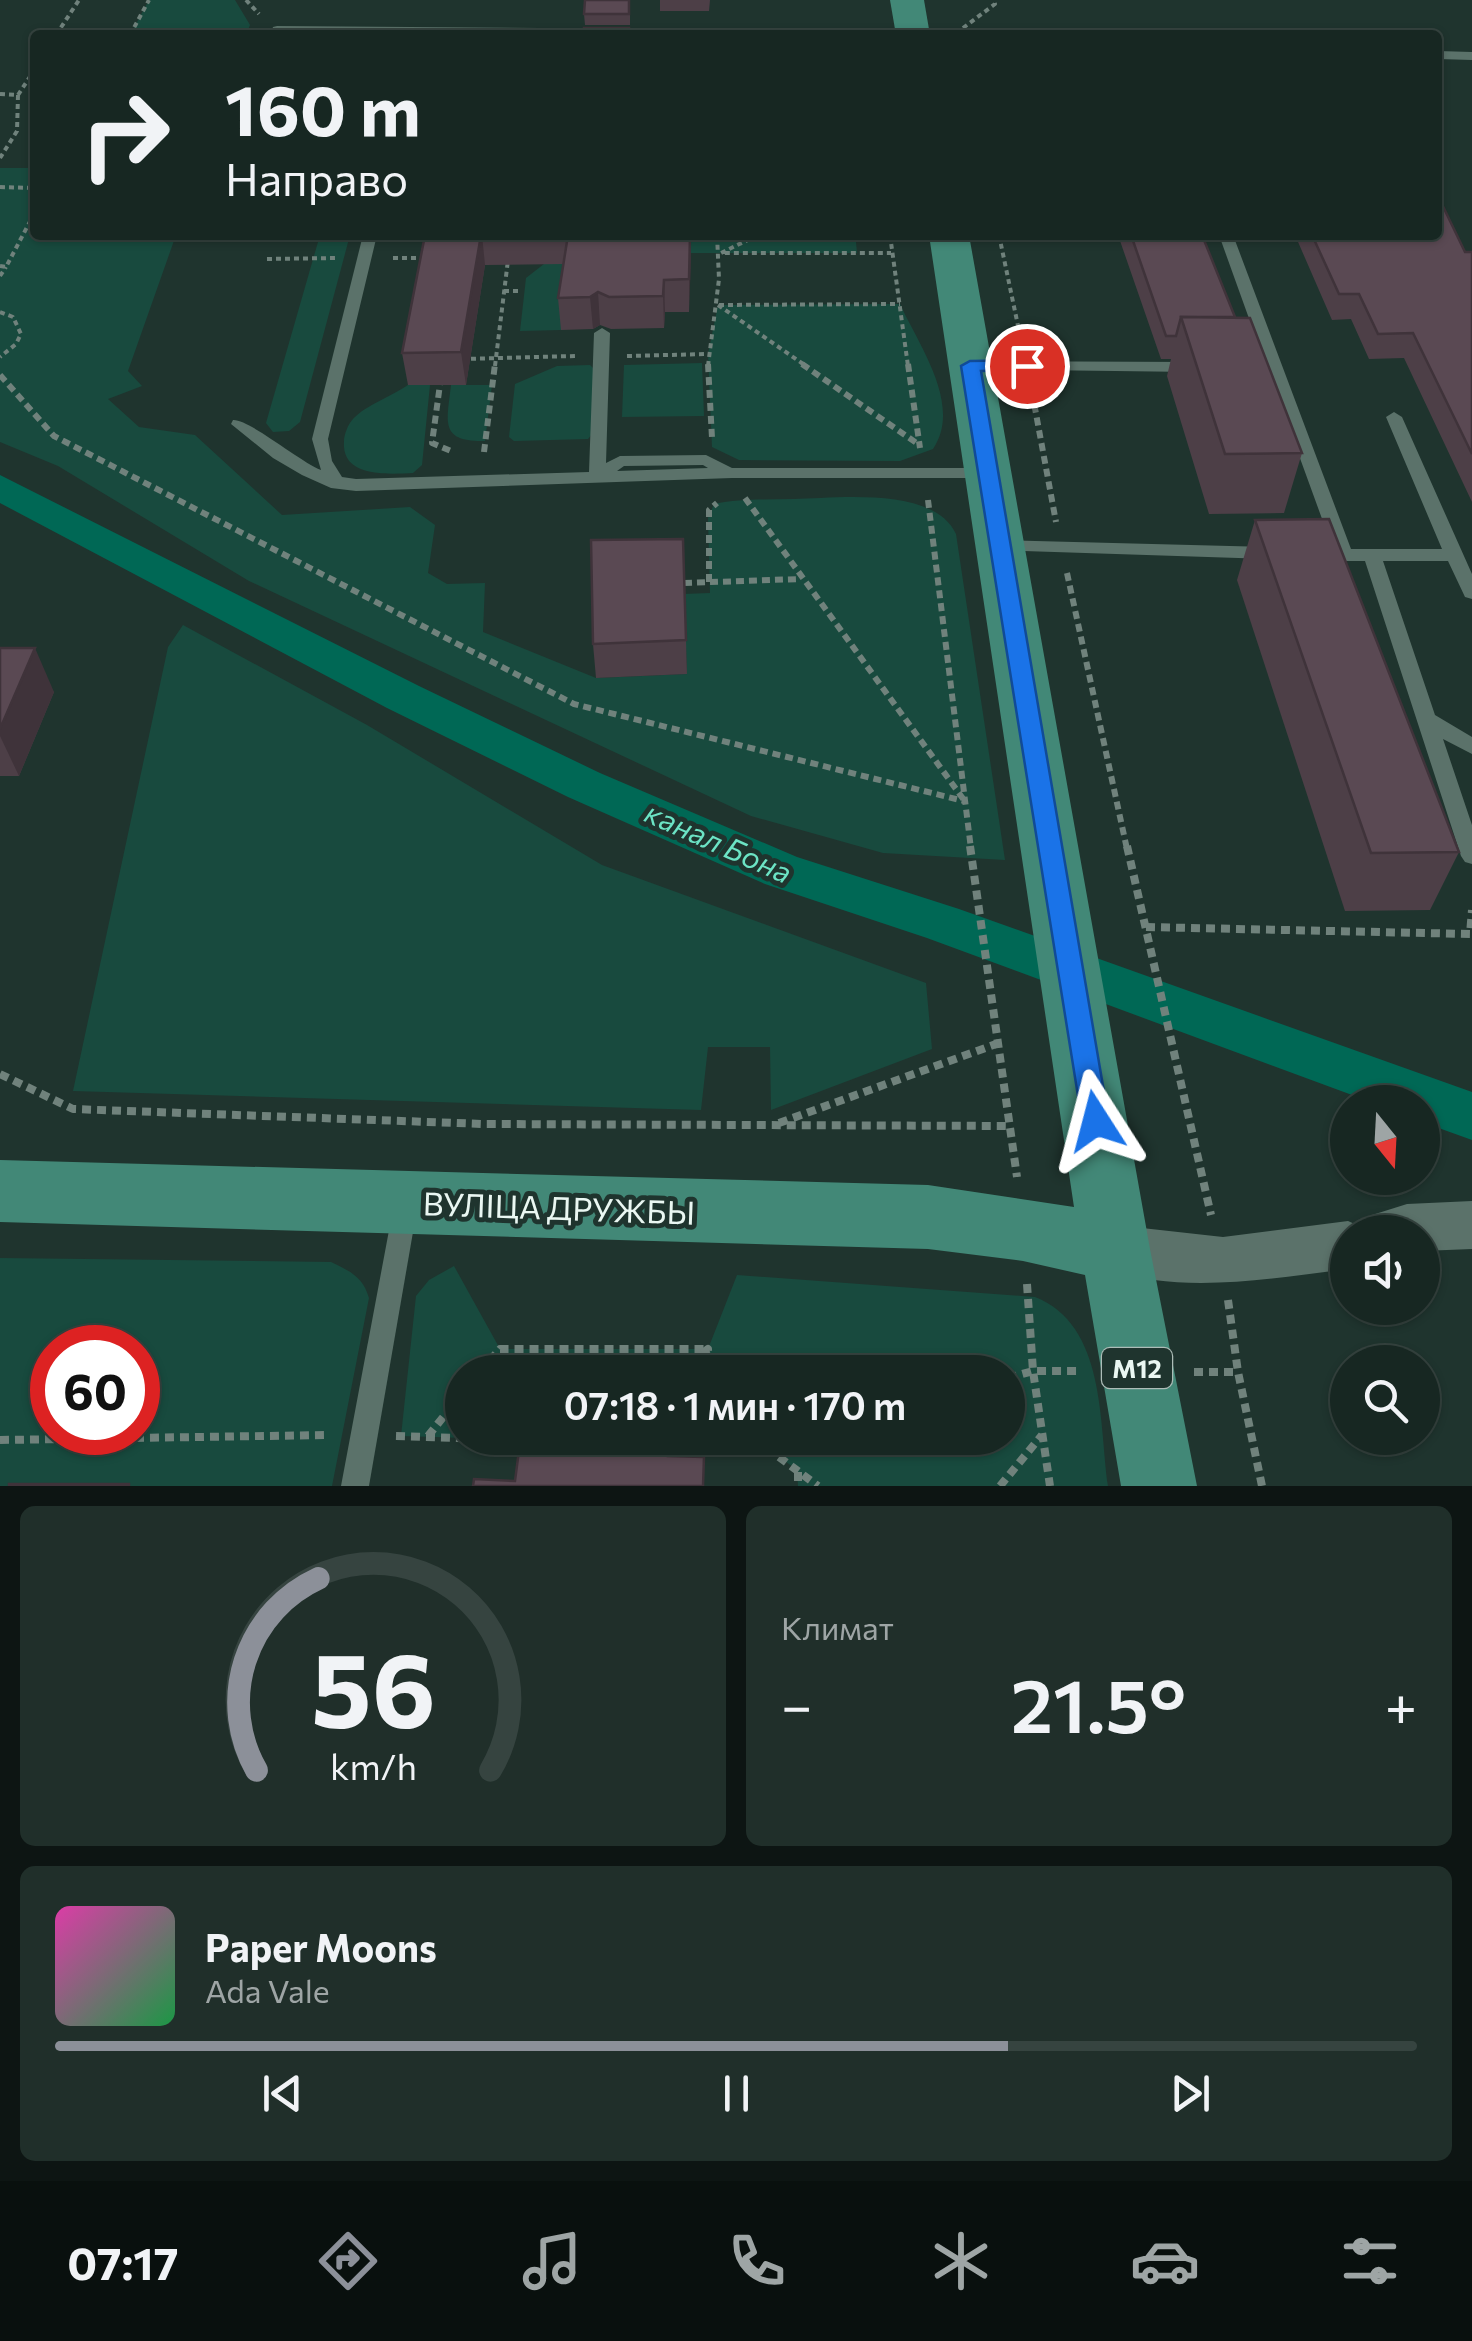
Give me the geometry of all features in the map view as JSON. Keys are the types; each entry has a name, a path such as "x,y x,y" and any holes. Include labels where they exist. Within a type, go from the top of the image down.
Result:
{"main road":[{"name":"М12","path":"949,240 1116,1249 1159,1486"},
{"name":"ВУЛІЦА ДРУЖБЫ","path":"0,1192 928,1216 1023,1229 1116,1249"}],"street":[{"path":"1440,1226 1472,1225"},
{"path":"1116,1249 1222,1261 1330,1246"}],"lane":[{"path":"717,30 918,26"},
{"path":"1442,55 1472,56"},
{"path":"337,484 324,461 320,439 369,240"},
{"path":"1228,240 1345,556"},
{"path":"597,477 602,333"},
{"path":"970,366 1276,368"},
{"path":"1394,417 1472,593"},
{"path":"239,424 293,465 337,484 732,473 989,473"},
{"path":"1002,546 1345,556 1454,554"},
{"path":"1372,555 1472,856"},
{"path":"1426,718 1472,746"},
{"path":"355,1486 406,1202"}],"path":[{"path":"59,30 78,0"},
{"path":"133,30 148,0"},
{"path":"960,30 994,0"},
{"path":"0,158 17,131 18,96 30,77"},
{"path":"0,94 18,96"},
{"path":"0,188 30,188"},
{"path":"0,276 30,220"},
{"path":"712,447 708,354 718,305 718,240"},
{"path":"721,254 748,240"},
{"path":"773,1125 999,1042 890,240"},
{"path":"1000,240 1061,546 1182,1103 1222,1261 1238,1372 1262,1486"},
{"path":"721,254 891,253"},
{"path":"503,452 484,452 509,254"},
{"path":"504,292 520,292"},
{"path":"718,305 900,304"},
{"path":"718,305 919,444"},
{"path":"0,312 13,318 21,334 16,344 0,357"},
{"path":"460,359 708,354"},
{"path":"441,372 432,443 444,451 464,452"},
{"path":"0,376 54,436 574,704 964,801"},
{"path":"900,445 919,444"},
{"path":"732,473 746,501 964,801"},
{"path":"736,501 746,501"},
{"path":"709,582 709,510 725,502"},
{"path":"684,583 802,580"},
{"path":"1146,926 1470,934 1472,910"},
{"path":"0,1074 73,1108 484,1124 1010,1126"},
{"path":"494,1355 500,1348 708,1349"},
{"path":"700,1355 708,1349"},
{"path":"708,1349 708,1355"},
{"path":"1025,1373 1033,1370"},
{"path":"427,1437 445,1415"},
{"path":"1000,1486 1042,1434"},
{"path":"777,1455 818,1486"},
{"path":"798,1470 798,1486"}],"green space":[{"path":"149,0 235,0 250,25 248,30 133,30"},
{"path":"0,168 30,168 30,240 174,240 128,371 142,386 108,399 139,427 195,435 282,515 410,507 435,525 428,573 447,584 485,583 483,632 596,678 687,674 684,594 710,593 708,518 714,504 858,497 927,508 944,519 956,534 1005,860 883,853 751,816 249,581 58,466 0,442"},
{"path":"319,240 349,240 300,422 289,431 273,432 266,423"},
{"path":"673,240 841,240 856,242 857,253 672,253"},
{"path":"544,264 571,264 561,330 520,331 526,278"},
{"path":"900,304 940,394 941,432 933,449 900,461 739,460 712,447 708,354 718,305"},
{"path":"702,363 704,416 622,417 624,365"},
{"path":"590,365 595,370 592,434 588,439 514,441 509,437 515,384 557,366"},
{"path":"408,385 430,385 422,465 413,473 379,473 358,468 345,453 349,424 365,409"},
{"path":"451,385 492,385 485,441 460,438 449,427"},
{"path":"183,625 367,725 602,865 926,983 932,1049 771,1110 770,1047 708,1047 701,1110 73,1091 168,647"},
{"path":"0,1258 331,1262 350,1272 369,1298 332,1486 0,1486"},
{"path":"454,1266 500,1349 708,1349 737,1275 1035,1297 1058,1311 1075,1329 1087,1352 1100,1405 1108,1486 798,1486 797,1470 777,1455 1025,1455 1025,1355 445,1355 445,1437 401,1436 416,1296 429,1280"}],"building":[{"path":"585,0 629,0 629,14 584,14"},
{"path":"584,28 629,28 629,30"},
{"path":"1442,204 1465,252 1472,252 1472,454 1413,333 1378,334 1359,294 1339,294 1314,240 1442,240"},
{"path":"424,240 480,240 461,352 402,353"},
{"path":"567,240 690,240 689,279 664,280 663,296 609,297 598,292 590,297 558,298"},
{"path":"1133,240 1204,240 1235,317 1181,317 1176,336 1166,336"},
{"path":"1181,317 1250,318 1302,453 1225,454"},
{"path":"1329,519 1459,852 1371,853 1255,520"},
{"path":"683,539 686,640 593,644 591,540"},
{"path":"0,648 35,648 0,729"},
{"path":"518,1455 704,1457 703,1486 473,1486 474,1479 515,1481"},
{"path":"129,1484 129,1486 9,1486"}],"waterway":[{"name":"канал Бона","path":"0,487 403,697 584,785 782,871 942,923 1472,1116"}],"route":[{"path":"1027,366 970,366 1096,1121"}]}
